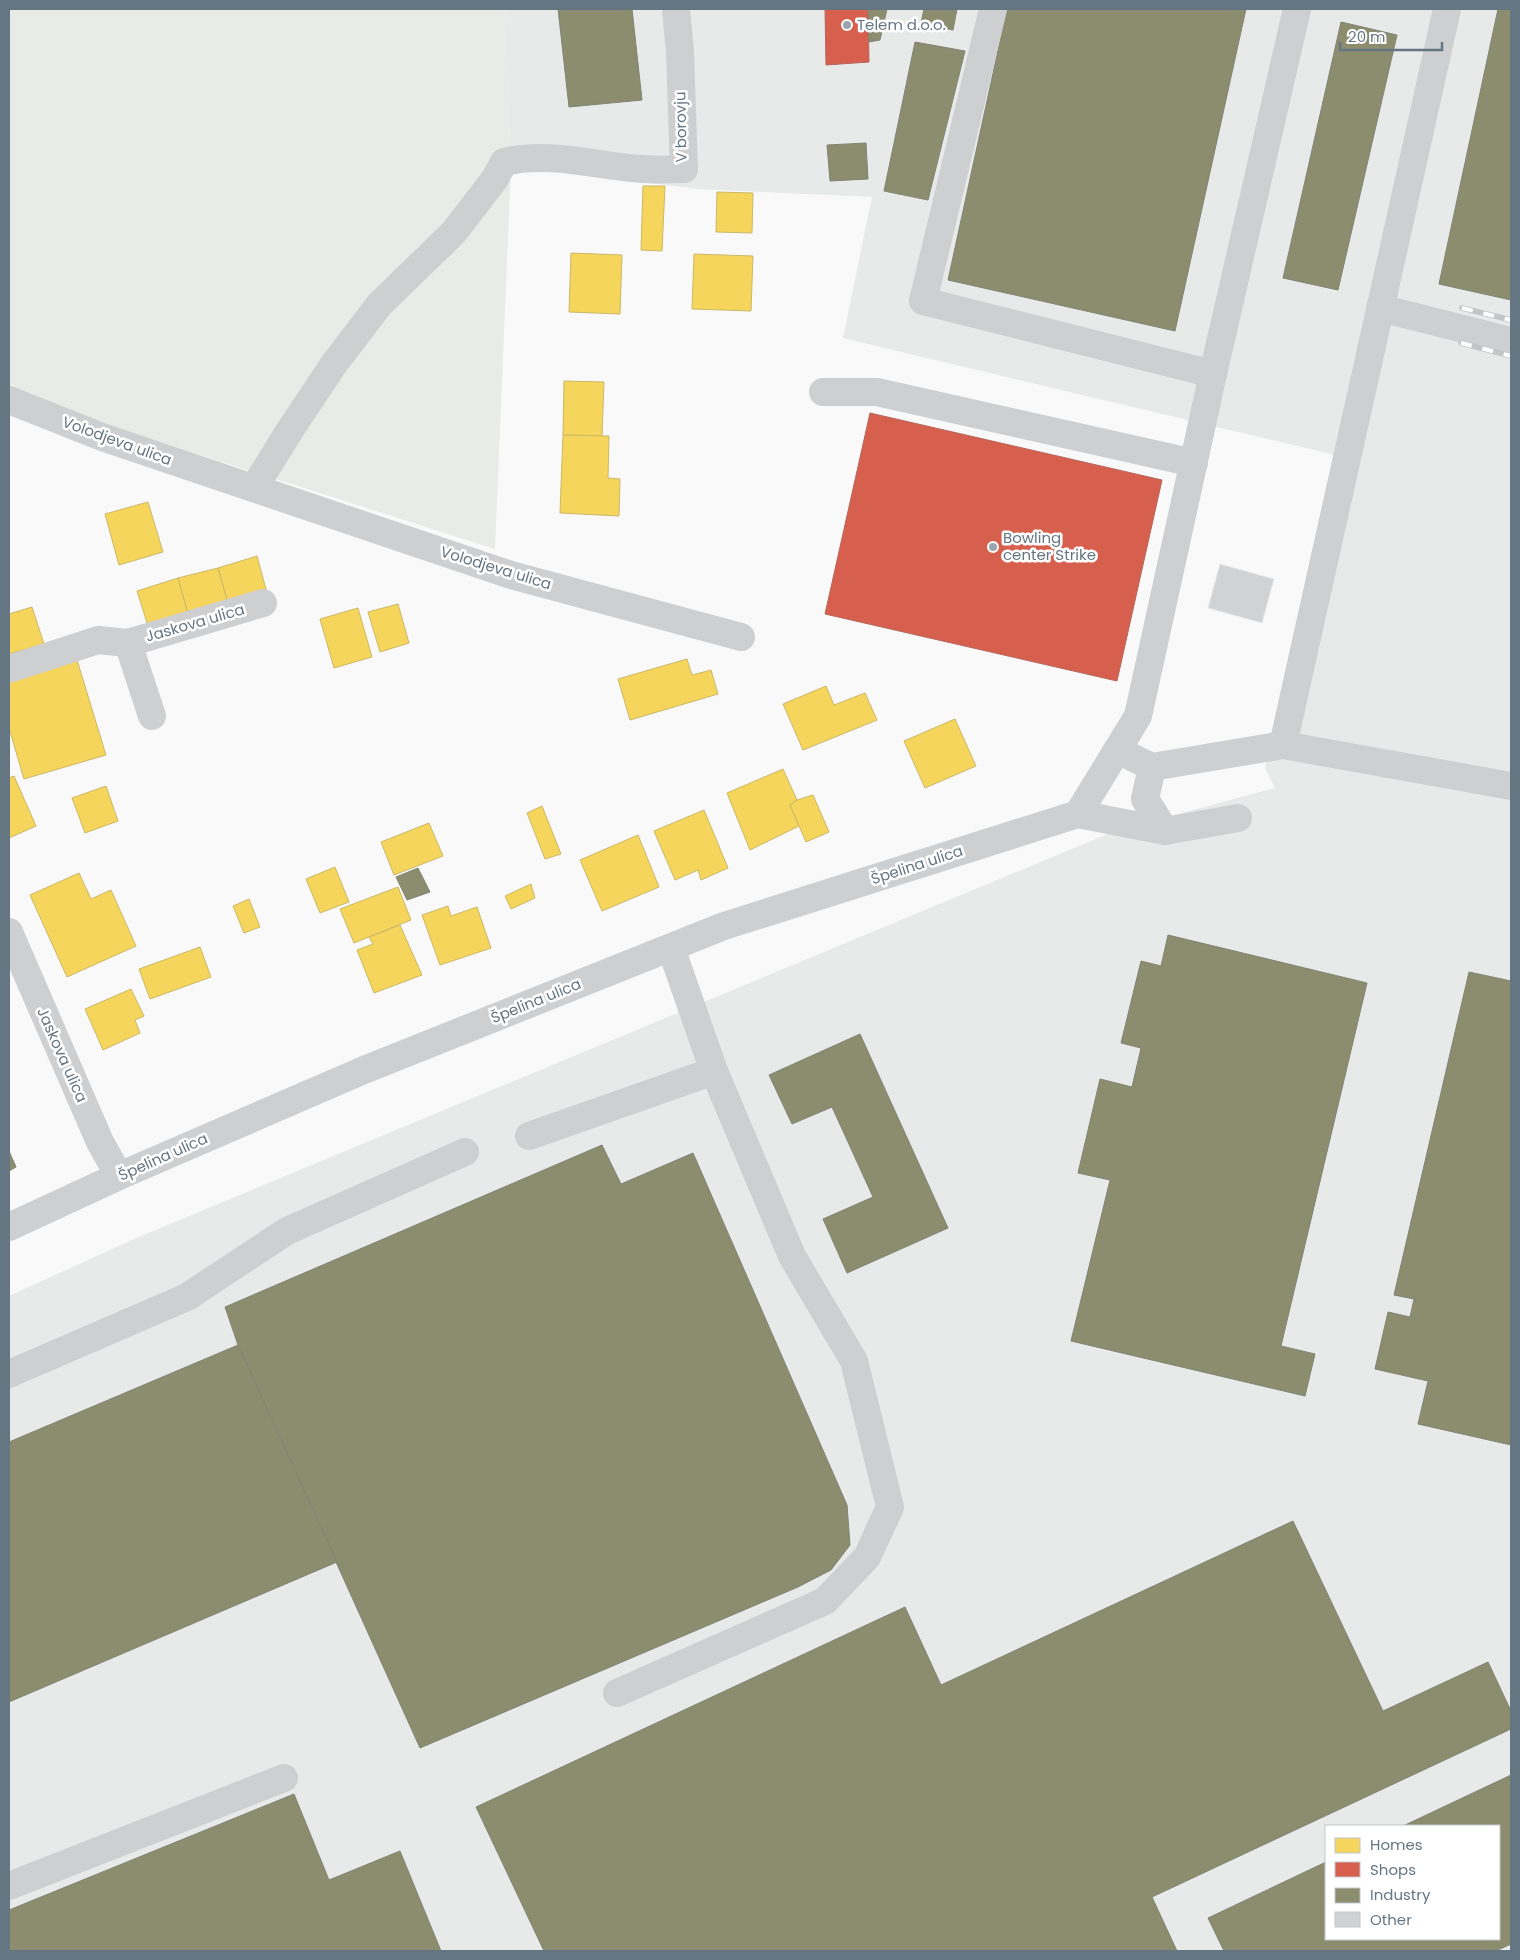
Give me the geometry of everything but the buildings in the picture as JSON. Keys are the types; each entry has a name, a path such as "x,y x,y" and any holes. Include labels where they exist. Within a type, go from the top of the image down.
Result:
{"street":[{"name":"V borovju","path":"254,488 314,394 379,304 454,232 494,180 504,162 522,158 546,158 641,169 684,169 680,52 676,9"},
{"path":"993,9 923,301 1213,374"},
{"path":"1238,818 1165,831 1078,814 1138,716 1213,374 1297,9"},
{"path":"1283,745 1447,9"},
{"path":"1380,308 1511,341"},
{"path":"823,392 877,392 1194,463"},
{"name":"Volodjeva ulica","path":"9,400 102,437 511,575 742,637"},
{"name":"Jaskova ulica","path":"9,669 98,640 128,642 262,603"},
{"name":"Jaskova ulica","path":"128,642 152,716"},
{"path":"1118,750 1152,767 1283,745 1511,786"},
{"path":"1152,767 1144,799 1165,831"},
{"name":"Špelina ulica","path":"9,1227 119,1176 364,1070 724,926 1078,814"},
{"name":"Jaskova ulica","path":"9,932 100,1142 119,1176"},
{"path":"617,1693 825,1601 867,1557 890,1506 854,1361 792,1256 714,1071 671,948"},
{"path":"529,1136 714,1071"},
{"path":"9,1374 187,1297 288,1231 465,1152"},
{"path":"9,1886 284,1778"}],"shaded area":[{"path":"9,9 504,9 511,166 495,549 9,395"},
{"path":"504,9 1511,9 1511,1951 9,1951 9,1296 134,1239 1115,831 1275,788 1265,768 1339,456 843,338 872,197 698,189 511,166"}],"railway":[{"path":"1462,308 1511,320"},
{"path":"1461,343 1511,356"}],"place":[{"name":"Telem d.o.o.","path":"847,25"},
{"name":"Bowling center Strike","path":"993,547"}]}
